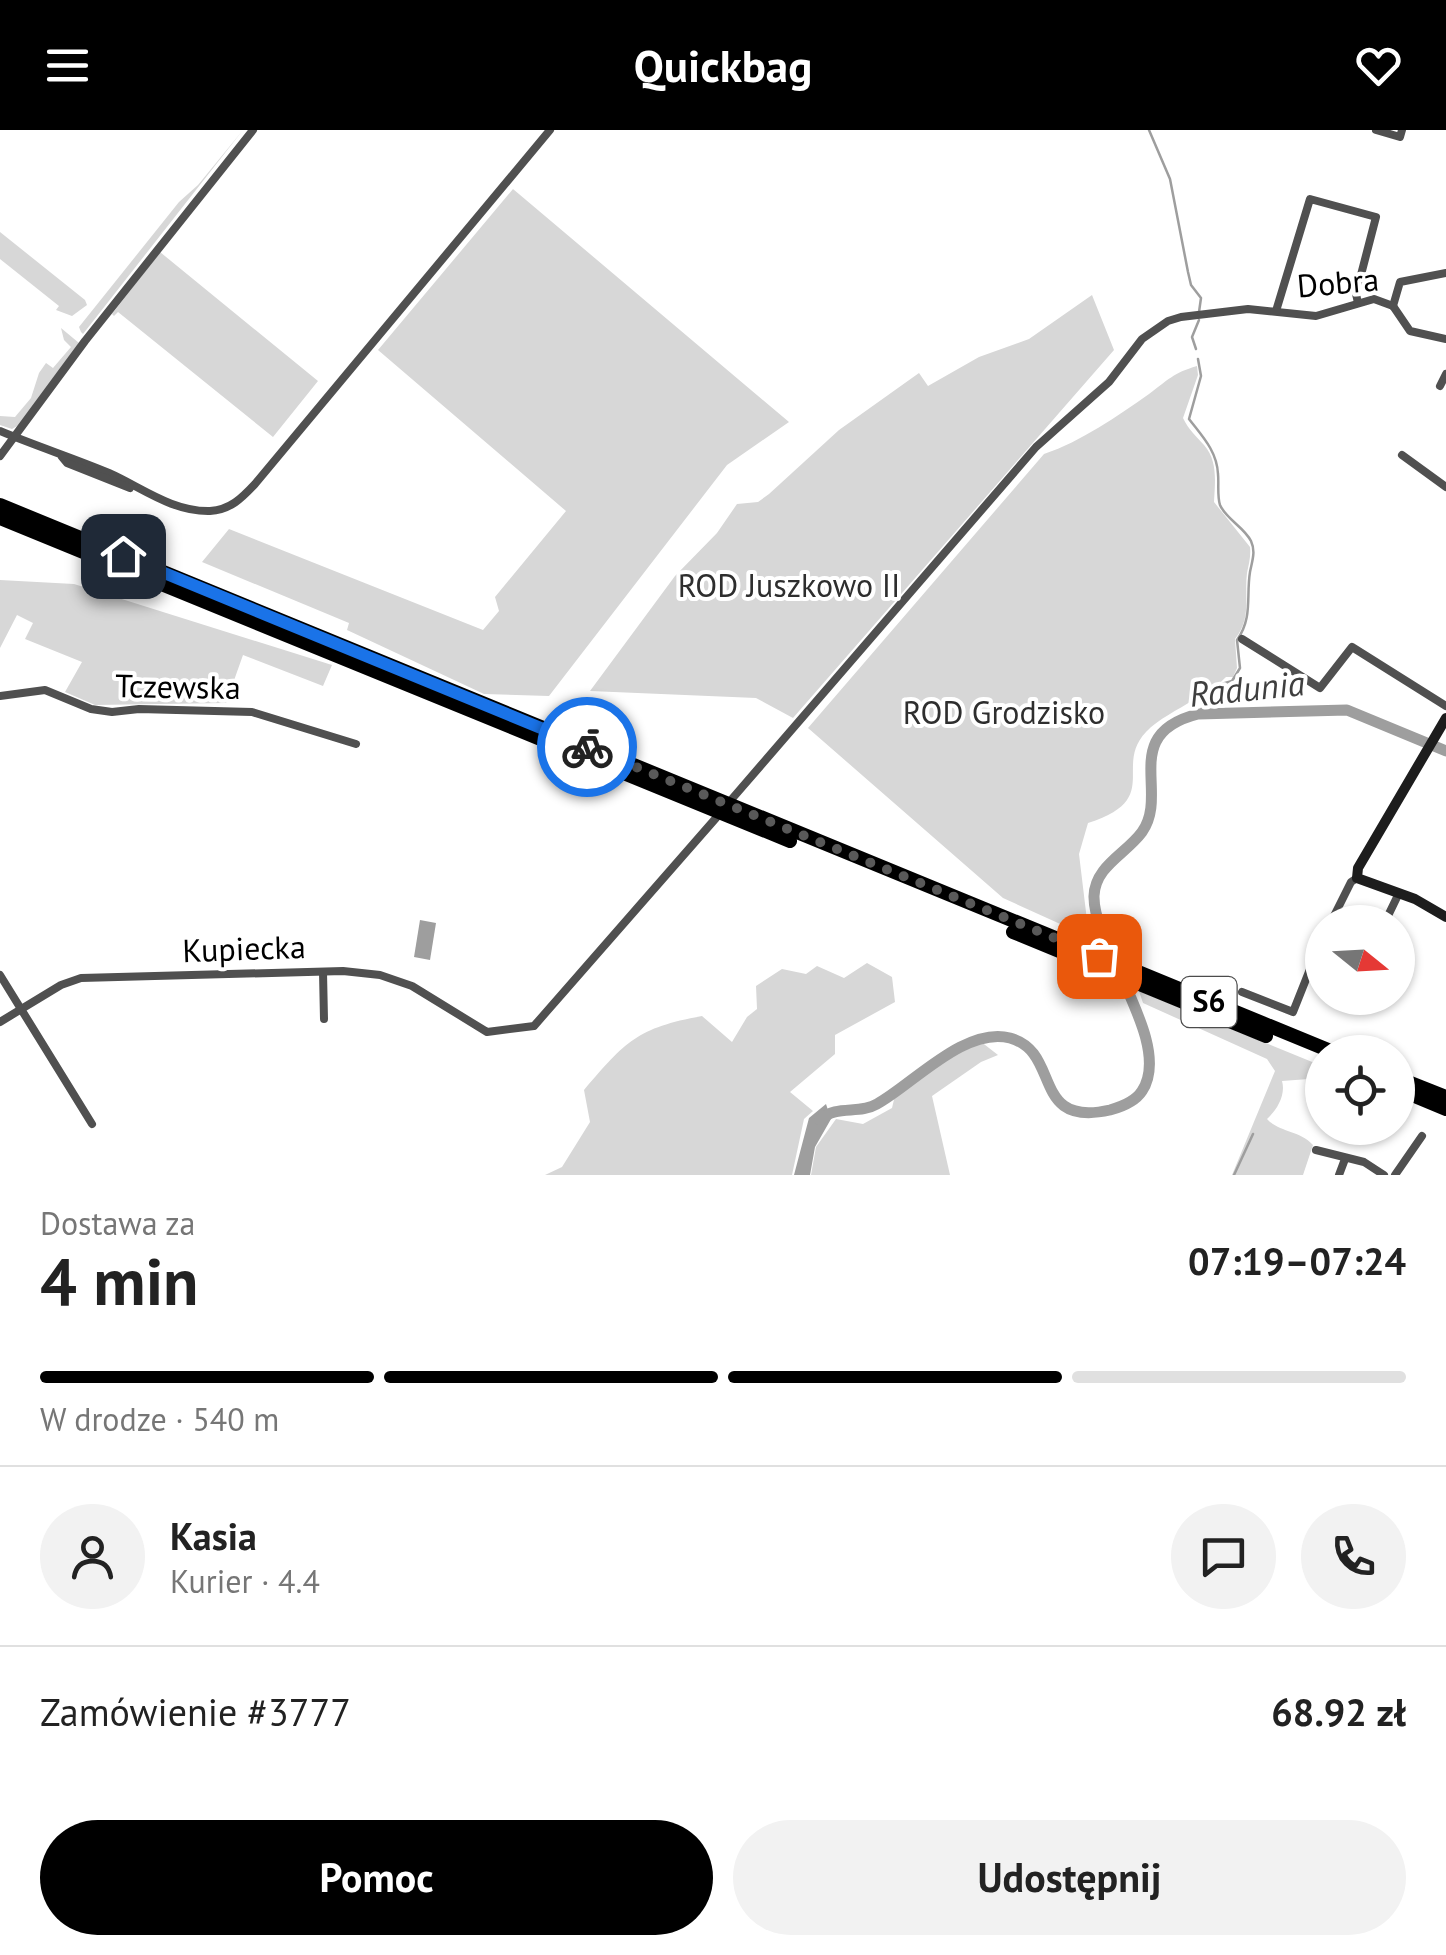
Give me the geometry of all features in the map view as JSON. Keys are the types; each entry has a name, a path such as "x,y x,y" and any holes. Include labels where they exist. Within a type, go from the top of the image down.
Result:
{"highway":[{"path":"0,505 348,654"},
{"path":"0,518 348,654"},
{"name":"S6","path":"348,654 1305,1044"},
{"name":"S6","path":"1285,1038 1305,1049"},
{"path":"1415,1085 1446,1098"},
{"path":"1415,1096 1446,1109"}],"street":[{"path":"0,456 254,130"},
{"path":"0,432 199,510 224,509 244,496 550,130"},
{"path":"1376,130 1400,137 1402,130"},
{"path":"1276,312 1310,199 1376,217 1356,294 1358,303"},
{"name":"Dobra","path":"487,1032 534,1026 718,806 1036,447 1109,382 1136,344 1174,318 1248,309 1321,315 1378,299 1393,306 1400,282 1446,273"},
{"path":"1393,306 1410,331 1446,340"},
{"path":"1440,386 1446,374"},
{"path":"1402,455 1446,488"},
{"path":"1242,639 1320,688 1352,646 1446,706"},
{"name":"Tczewska","path":"0,696 45,690 91,709 112,712 252,712 356,744"},
{"path":"1357,878 1358,868 1440,735 1446,718"},
{"path":"1357,878 1399,893 1446,917"},
{"path":"1340,905 1357,878"},
{"path":"1393,905 1399,893"},
{"path":"323,972 324,1020"},
{"name":"Kupiecka","path":"0,1022 61,985 81,978 323,972 370,973 400,981 487,1032"},
{"path":"0,974 92,1124"},
{"path":"1242,992 1293,1012 1305,982"},
{"path":"1395,1175 1422,1136"},
{"path":"1316,1150 1364,1162 1384,1175"},
{"path":"1340,1175 1345,1159"}],"green space":[{"path":"243,130 83,334 79,327 179,202"},
{"path":"513,189 789,422 727,465 549,696 484,694 347,630 349,623 202,562 229,529 483,630 499,611 495,597 566,511 378,350"},
{"path":"0,232 87,305 72,316 56,310 59,306 0,259"},
{"path":"160,252 318,381 273,437 118,312 112,314"},
{"name":"ROD Juszkowo II","path":"1092,295 1114,350 793,718 756,698 590,691 675,576 717,533 737,504 758,502 839,430 919,373 928,386 979,357 1029,339"},
{"path":"61,328 79,343 19,425 12,429 0,425 0,416 15,417 31,398 46,363 53,368 71,347"},
{"name":"ROD Grodzisko","path":"1197,366 1198,375 1183,418 1212,458 1214,502 1250,547 1245,615 1235,639 1237,668 1233,677 1226,677 1200,702 1193,700 1146,732 1137,745 1131,793 1124,804 1088,823 1079,854 1089,937 1003,898 808,728 1044,454 1085,435 1171,377"},
{"path":"0,580 74,584 332,665 323,686 243,655 226,703 95,705 65,692 82,662 25,639 33,623 17,615 0,648"},
{"path":"867,963 892,977 895,1002 835,1035 835,1054 790,1092 813,1111 804,1119 792,1175 545,1175 562,1167 590,1122 584,1090 634,1039 662,1026 702,1016 732,1042 747,1017 757,1009 756,986 782,969 806,974 817,966 844,978"},
{"path":"1139,991 1305,1059 1305,1079 1282,1081 1280,1102 1267,1119 1302,1137 1305,1145 1313,1145 1303,1175 1232,1175 1275,1071 1267,1059 1143,1003"},
{"path":"980,1041 998,1055 981,1062 932,1096 950,1175 811,1175 816,1147 836,1119 863,1124 892,1108 896,1091 922,1070"}],"shaded area":[{"path":"420,920 436,923 430,960 414,957"},
{"path":"826,1104 831,1119 815,1147 810,1175 794,1175 809,1118"}],"waterway":[{"path":"1149,130 1170,179 1191,285 1201,298 1199,312"},
{"path":"1196,349 1192,337 1199,320"},
{"path":"1198,359 1201,376 1189,419 1215,458 1220,505 1248,536 1253,553 1247,615 1237,640 1240,668 1232,681 1218,685 1198,714"},
{"name":"Radunia","path":"820,1120 833,1112 877,1104 957,1049 993,1037 1010,1038 1026,1046 1057,1099 1068,1108 1085,1113 1110,1110 1139,1095 1149,1071 1148,1047 1097,917 1094,896 1100,876 1142,832 1149,817 1153,750 1160,735 1174,723 1198,714 1347,710 1446,751"},
{"path":"1234,1175 1253,1134"}],"way so far":[{"path":"587,747 1099,956"}],"route":[{"path":"123,556 587,747"}]}
